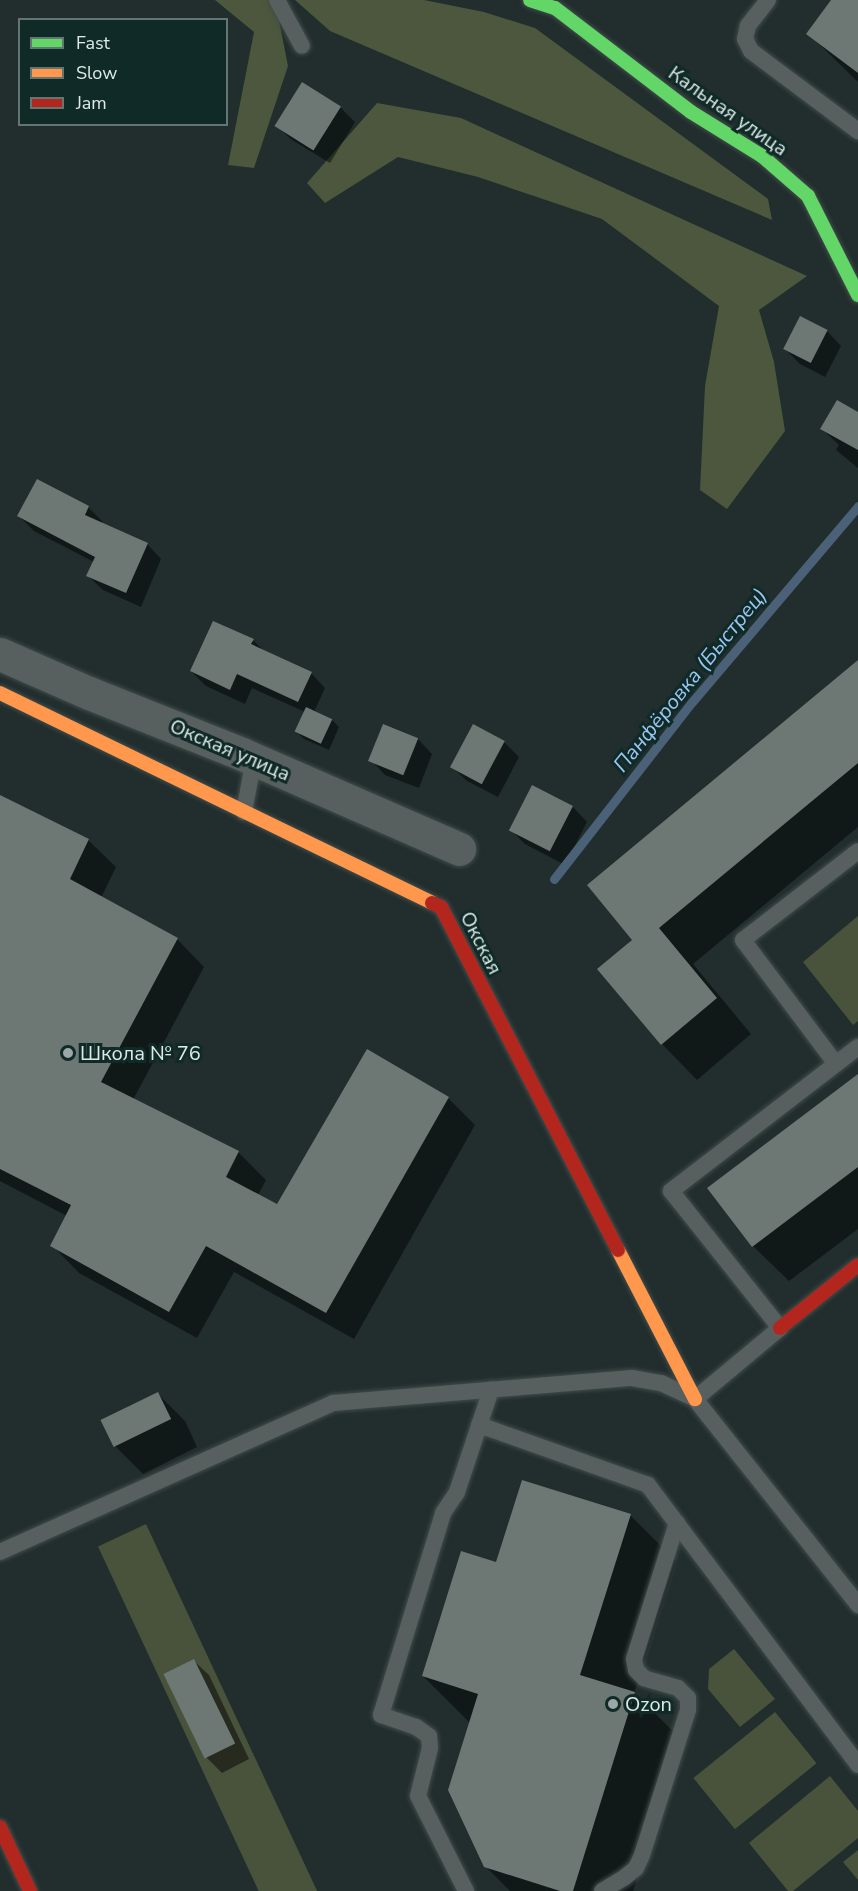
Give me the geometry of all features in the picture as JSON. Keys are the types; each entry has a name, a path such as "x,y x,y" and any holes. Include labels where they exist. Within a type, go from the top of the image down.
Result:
{"street":[{"name":"Кальная улица","path":"530,0 555,8 691,112 762,156 808,196 858,295"},
{"name":"Окская улица","path":"0,654 254,759 459,849"},
{"name":"Окская","path":"0,693 441,907 695,1399"},
{"path":"780,1328 858,1265"},
{"path":"0,1827 30,1891"}],"lane":[{"path":"277,0 302,46"},
{"path":"768,0 748,26 745,39 751,51 858,131"},
{"path":"244,812 254,759"},
{"path":"836,1064 743,939 858,851"},
{"path":"695,1399 780,1328 671,1191 858,1047"},
{"path":"0,1552 333,1403 632,1378 661,1383 695,1399 858,1605"},
{"path":"466,1891 418,1796 430,1748 429,1736 416,1726 381,1715 442,1513 457,1492 491,1390"},
{"path":"479,1425 648,1485 858,1765"},
{"path":"602,1891 636,1868 642,1856 688,1710 688,1698 678,1688 644,1678 636,1670 634,1659 677,1523"}],"green space":[{"path":"215,0 275,0 288,66 254,168 228,165 254,32"},
{"path":"295,0 424,0 484,12 535,28 768,199 772,220 330,31"},
{"path":"377,103 461,118 807,276 759,310 774,362 785,431 727,509 700,490 705,386 719,306 602,219 478,177 398,157 325,203 307,183"},
{"path":"858,916 858,1021 853,1025 803,962"},
{"path":"146,1524 317,1891 259,1891 98,1546"},
{"path":"734,1649 775,1699 740,1727 708,1689 709,1669"},
{"path":"775,1712 817,1763 735,1829 693,1778"},
{"path":"830,1776 858,1811 858,1838 793,1891 788,1891 749,1843"},
{"path":"858,1850 858,1880 843,1862"}],"building":[{"path":"831,0 858,0 858,73 806,34"},
{"path":"302,82 341,106 313,150 274,126"},
{"path":"800,316 828,330 811,363 783,349"},
{"path":"837,400 858,412 858,450 820,429"},
{"path":"37,479 89,506 85,515 148,543 126,593 86,576 95,557 17,516"},
{"path":"213,621 254,639 251,644 312,672 298,702 237,674 230,690 190,671"},
{"path":"858,660 858,763 659,928 717,998 661,1045 597,969 632,940 587,885"},
{"path":"306,707 332,719 321,744 295,731"},
{"path":"383,724 418,738 403,775 368,761"},
{"path":"473,724 505,741 482,784 450,767"},
{"path":"532,785 573,806 550,851 509,830"},
{"name":"Школа № 76","path":"0,795 89,839 70,879 178,938 101,1082 239,1151 226,1177 277,1204 367,1049 449,1097 326,1313 206,1246 169,1312 50,1246 71,1205 0,1169"},
{"path":"858,1074 858,1167 752,1247 707,1188"},
{"path":"158,1392 171,1419 114,1447 100,1420"},
{"path":"522,1480 631,1514 580,1675 635,1692 573,1891 560,1891 484,1867 448,1790 478,1694 422,1676 461,1551 496,1562"},
{"path":"194,1659 235,1743 205,1758 163,1674"}],"waterway":[{"name":"Панфёровка (Быстрец)","path":"554,879 692,702 858,506"}],"traffic: fast":[{"path":"530,0 555,8 691,112 762,156 808,196 858,295"}],"traffic: slow":[{"path":"0,693 432,903"},
{"path":"618,1250 695,1399"}],"traffic: jam":[{"path":"432,903 441,907 618,1250"},
{"path":"780,1328 858,1265"},
{"path":"0,1827 30,1891"}],"place":[{"name":"Школа № 76","path":"68,1053"},
{"name":"Ozon","path":"613,1704"}]}
